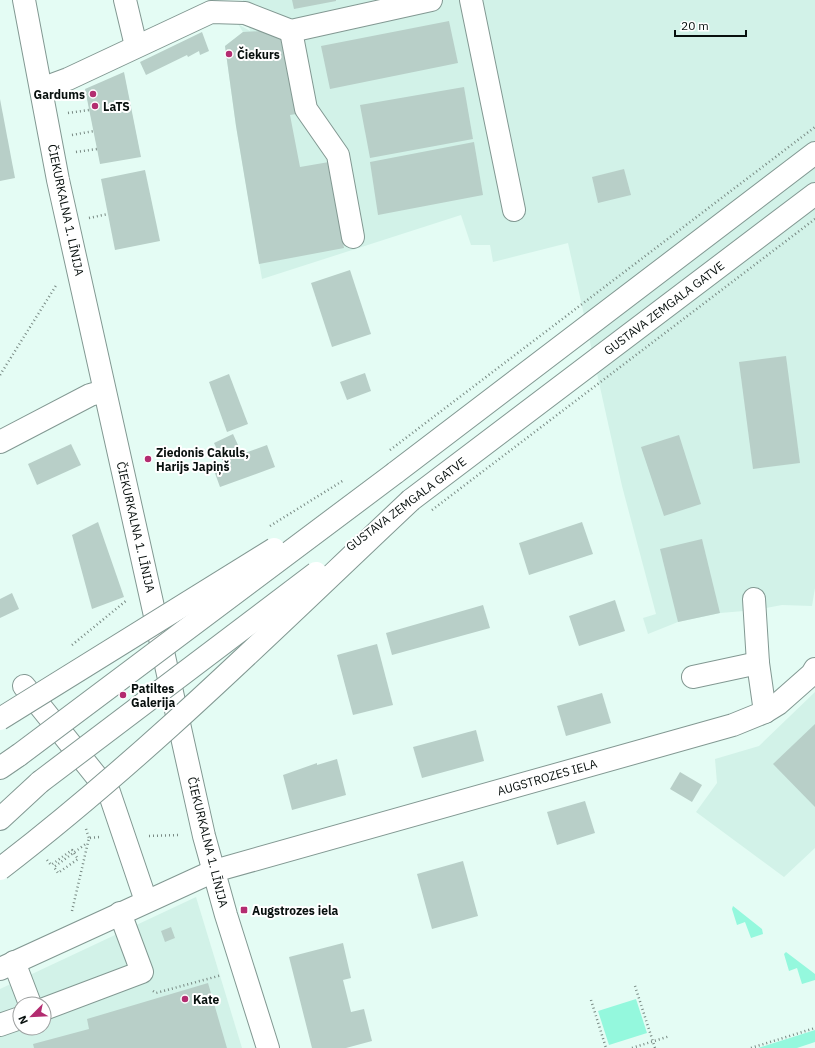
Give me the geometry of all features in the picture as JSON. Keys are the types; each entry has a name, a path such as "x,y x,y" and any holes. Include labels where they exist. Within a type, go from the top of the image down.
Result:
{"main road":[{"name":"ČIEKURKALNA 1. LĪNIJA","path":"24,0 58,180 203,829 214,871 268,1048"},
{"path":"125,0 136,46"},
{"path":"41,89 68,79 211,12 245,13 291,31 431,0"},
{"path":"471,0 514,210"},
{"path":"291,31 306,110 338,155 353,236"},
{"path":"0,768 142,664 815,153"},
{"name":"GUSTAVA ZEMGALA GATVE","path":"0,819 40,782 815,194"},
{"path":"0,442 90,395 104,391"},
{"path":"0,719 395,472"},
{"path":"0,869 55,827 142,752 411,500"},
{"path":"754,599 758,663 765,712"},
{"path":"693,677 758,663"},
{"name":"AUGSTROZES IELA","path":"7,966 214,871 733,725 765,712 778,704 812,674 815,669"},
{"path":"24,686 109,792 146,901"},
{"path":"52,1006 142,972 120,913"},
{"path":"7,966 25,996"},
{"path":"0,1026 12,1021"}],"path":[{"path":"66,114 89,110"},
{"path":"387,452 815,127"},
{"path":"68,135 94,131"},
{"path":"72,153 97,149"},
{"path":"87,219 108,214"},
{"path":"429,512 815,219"},
{"path":"0,375 62,278"},
{"path":"266,528 347,478"},
{"path":"71,650 78,645"},
{"path":"80,831 85,826"},
{"path":"45,857 51,865 72,850 75,854 78,859 58,874 54,867 70,855 76,851 87,843"},
{"path":"635,986 655,1048"},
{"path":"591,1000 606,1048"},
{"path":"751,1048 815,1028"},
{"path":"632,1048 670,1036"}],"shaded area":[{"path":"243,0 815,0 815,588 812,606 782,605 756,610 720,613 678,622 648,634 643,618 656,614 622,486 568,243 493,262 490,245 471,245 461,215 262,279 236,126 225,46 243,32 238,24 250,31"},
{"path":"815,692 815,848 784,877 696,812 717,783 715,759 759,746"},
{"path":"196,897 242,1048 0,1048 0,989"}],"green space":[{"path":"733,906 762,929 763,934 751,938 745,922 737,925 732,909"},
{"path":"786,952 815,974 815,980 802,984 797,968 789,971 784,954"},
{"path":"636,999 647,1033 609,1045 598,1011"},
{"path":"815,1030 815,1042 797,1048 758,1048"}],"building":[{"path":"292,0 336,0 336,1 294,9"},
{"path":"449,21 458,63 330,89 321,46"},
{"path":"261,31 281,39 296,114 290,115 300,167 329,162 344,248 259,264 236,126 225,46 243,32"},
{"path":"202,32 209,51 200,55 199,51 188,57 187,55 146,75 140,62"},
{"path":"124,72 141,157 100,164 85,89"},
{"path":"464,87 473,139 370,158 360,105"},
{"path":"0,99 15,178 0,181"},
{"path":"474,142 483,195 378,215 370,162"},
{"path":"624,169 631,195 598,203 592,177"},
{"path":"145,170 160,241 115,250 101,179"},
{"path":"350,270 371,334 332,347 311,283"},
{"path":"786,356 800,463 753,469 739,362"},
{"path":"365,373 371,391 347,400 340,382"},
{"path":"229,374 248,424 227,432 209,382"},
{"path":"233,434 242,454 267,445 275,467 220,487 212,465 223,462 214,443"},
{"path":"679,435 701,504 664,516 641,447"},
{"path":"71,444 81,465 37,485 28,464"},
{"path":"98,522 124,597 92,609 72,535"},
{"path":"582,522 593,554 529,575 519,543"},
{"path":"702,539 720,613 678,622 660,549"},
{"path":"12,593 19,609 0,618 0,599"},
{"path":"615,600 625,631 579,646 569,616"},
{"path":"483,605 490,628 392,655 386,633"},
{"path":"377,644 393,705 353,715 337,655"},
{"path":"602,693 611,723 566,736 557,706"},
{"path":"815,724 815,807 773,764"},
{"path":"476,730 484,761 422,778 413,747"},
{"path":"337,759 346,795 292,810 283,775 317,763 317,765"},
{"path":"680,772 702,785 692,802 670,789"},
{"path":"585,801 595,833 557,845 547,812"},
{"path":"463,861 478,916 432,929 417,874"},
{"path":"171,927 175,938 165,942 161,931"},
{"path":"343,943 351,978 343,980 351,1012 364,1009 372,1041 346,1048 312,1048 289,957"},
{"path":"208,983 227,1048 34,1048 33,1044 89,1029 87,1019"}],"place":[{"name":"Čiekurs","path":"229,54"},
{"name":"Gardums","path":"93,94"},
{"name":"LaTS","path":"95,106"},
{"name":"Ziedonis Cakuls, Harijs Japiņš","path":"148,459"},
{"name":"Patiltes Galerija","path":"123,695"},
{"name":"Augstrozes iela","path":"244,910"},
{"name":"Kate","path":"185,999"}]}
